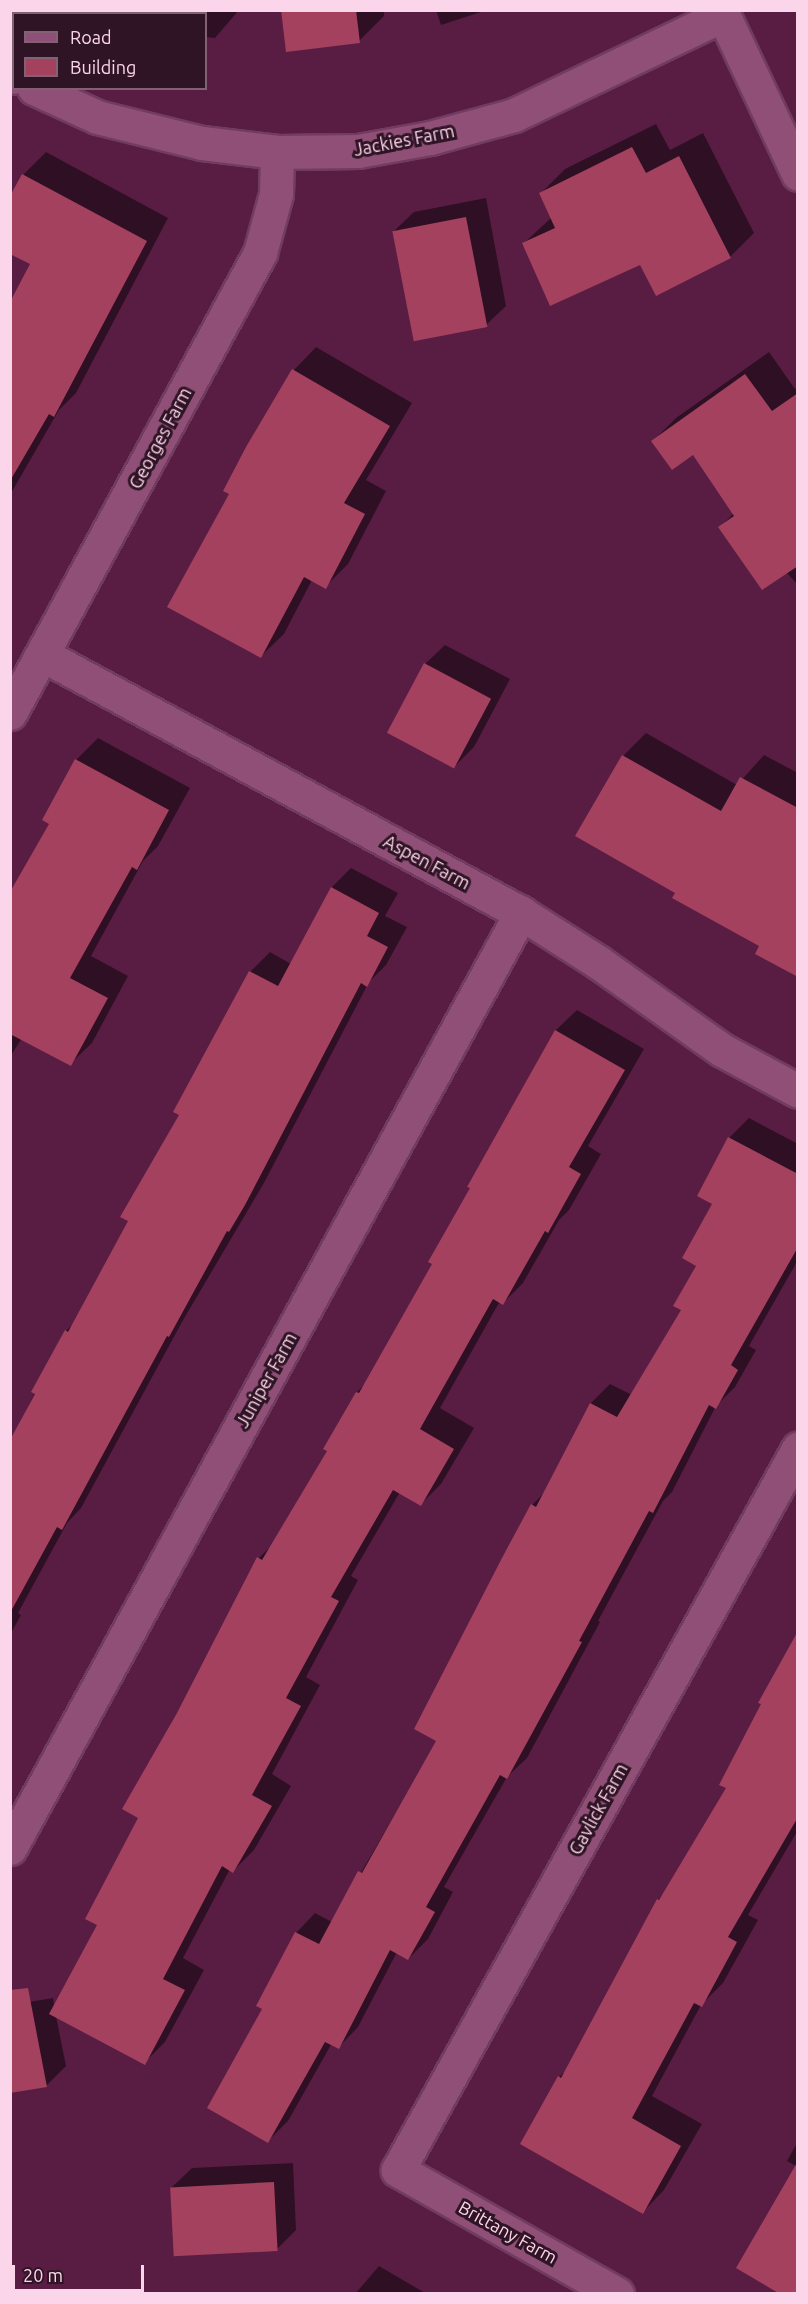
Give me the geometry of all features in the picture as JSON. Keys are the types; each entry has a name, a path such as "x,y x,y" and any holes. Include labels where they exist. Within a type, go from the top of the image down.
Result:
{"street":[{"name":"Jackies Farm","path":"38,90 97,117 202,143 277,152 358,151 430,138 514,115 722,13"},
{"path":"722,13 798,174"},
{"name":"Georges Farm","path":"10,713 260,253 276,194 277,152"},
{"name":"Aspen Farm","path":"43,655 521,913 598,962 722,1050 798,1091"},
{"name":"Juniper Farm","path":"10,1848 521,913"},
{"name":"Gavlick Farm","path":"398,2170 798,1449"},
{"name":"Brittany Farm","path":"398,2170 617,2294"}],"building":[{"path":"281,10 356,10 360,43 286,52"},
{"path":"632,147 646,173 679,156 731,258 656,296 640,265 550,306 522,243 555,228 539,193"},
{"path":"22,174 147,241 54,417 49,414 10,481 10,302 30,264 10,254 10,196"},
{"path":"466,217 487,327 414,341 392,231"},
{"path":"292,369 390,426 344,503 365,514 326,589 304,577 261,658 167,607 229,494 223,491 246,447"},
{"path":"745,374 772,411 798,393 798,566 762,590 718,527 734,516 693,455 672,470 651,441"},
{"path":"424,663 491,699 454,768 387,733"},
{"path":"622,755 721,811 740,777 798,808 798,977 755,954 759,946 672,898 675,893 575,836"},
{"path":"75,759 169,810 137,870 132,867 70,978 108,998 71,1066 10,1034 10,892 49,824 42,820"},
{"path":"331,887 379,913 367,936 388,947 367,987 361,983 245,1205 229,1232 227,1231 169,1337 167,1336 62,1530 57,1527 10,1613 10,1440 35,1394 31,1392 65,1330 68,1332 128,1221 120,1217 179,1115 173,1112 249,971 278,986"},
{"path":"555,1030 625,1070 569,1167 581,1174 548,1233 545,1231 503,1305 493,1299 420,1429 454,1449 421,1506 393,1490 331,1597 339,1601 286,1698 301,1706 252,1795 272,1806 233,1873 222,1866 163,1979 185,1990 145,2065 49,2014 97,1925 85,1919 138,1818 122,1809 177,1713 257,1557 262,1560 327,1451 323,1449 356,1392 359,1393 432,1264 428,1262 470,1188 467,1187"},
{"path":"728,1137 798,1174 798,1247 731,1365 738,1370 716,1409 709,1405 653,1513 649,1511 579,1641 582,1642 507,1779 500,1775 426,1907 435,1912 408,1960 390,1950 339,2049 325,2042 268,2143 207,2108 262,2009 256,2006 295,1932 319,1944 358,1871 362,1873 436,1741 414,1729 531,1504 536,1507 590,1403 617,1417 681,1310 673,1306 696,1266 682,1258 712,1204 697,1196"},
{"path":"798,1631 798,1817 728,1937 737,1942 702,2007 694,2003 632,2118 681,2146 643,2214 520,2144 558,2076 561,2078 657,1899 659,1900 726,1788 719,1785 761,1704 758,1703"},
{"path":"28,1988 47,2087 10,2093 10,1990"},
{"path":"798,2161 798,2294 780,2294 736,2268"},
{"path":"274,2182 278,2251 174,2256 170,2187"}]}
